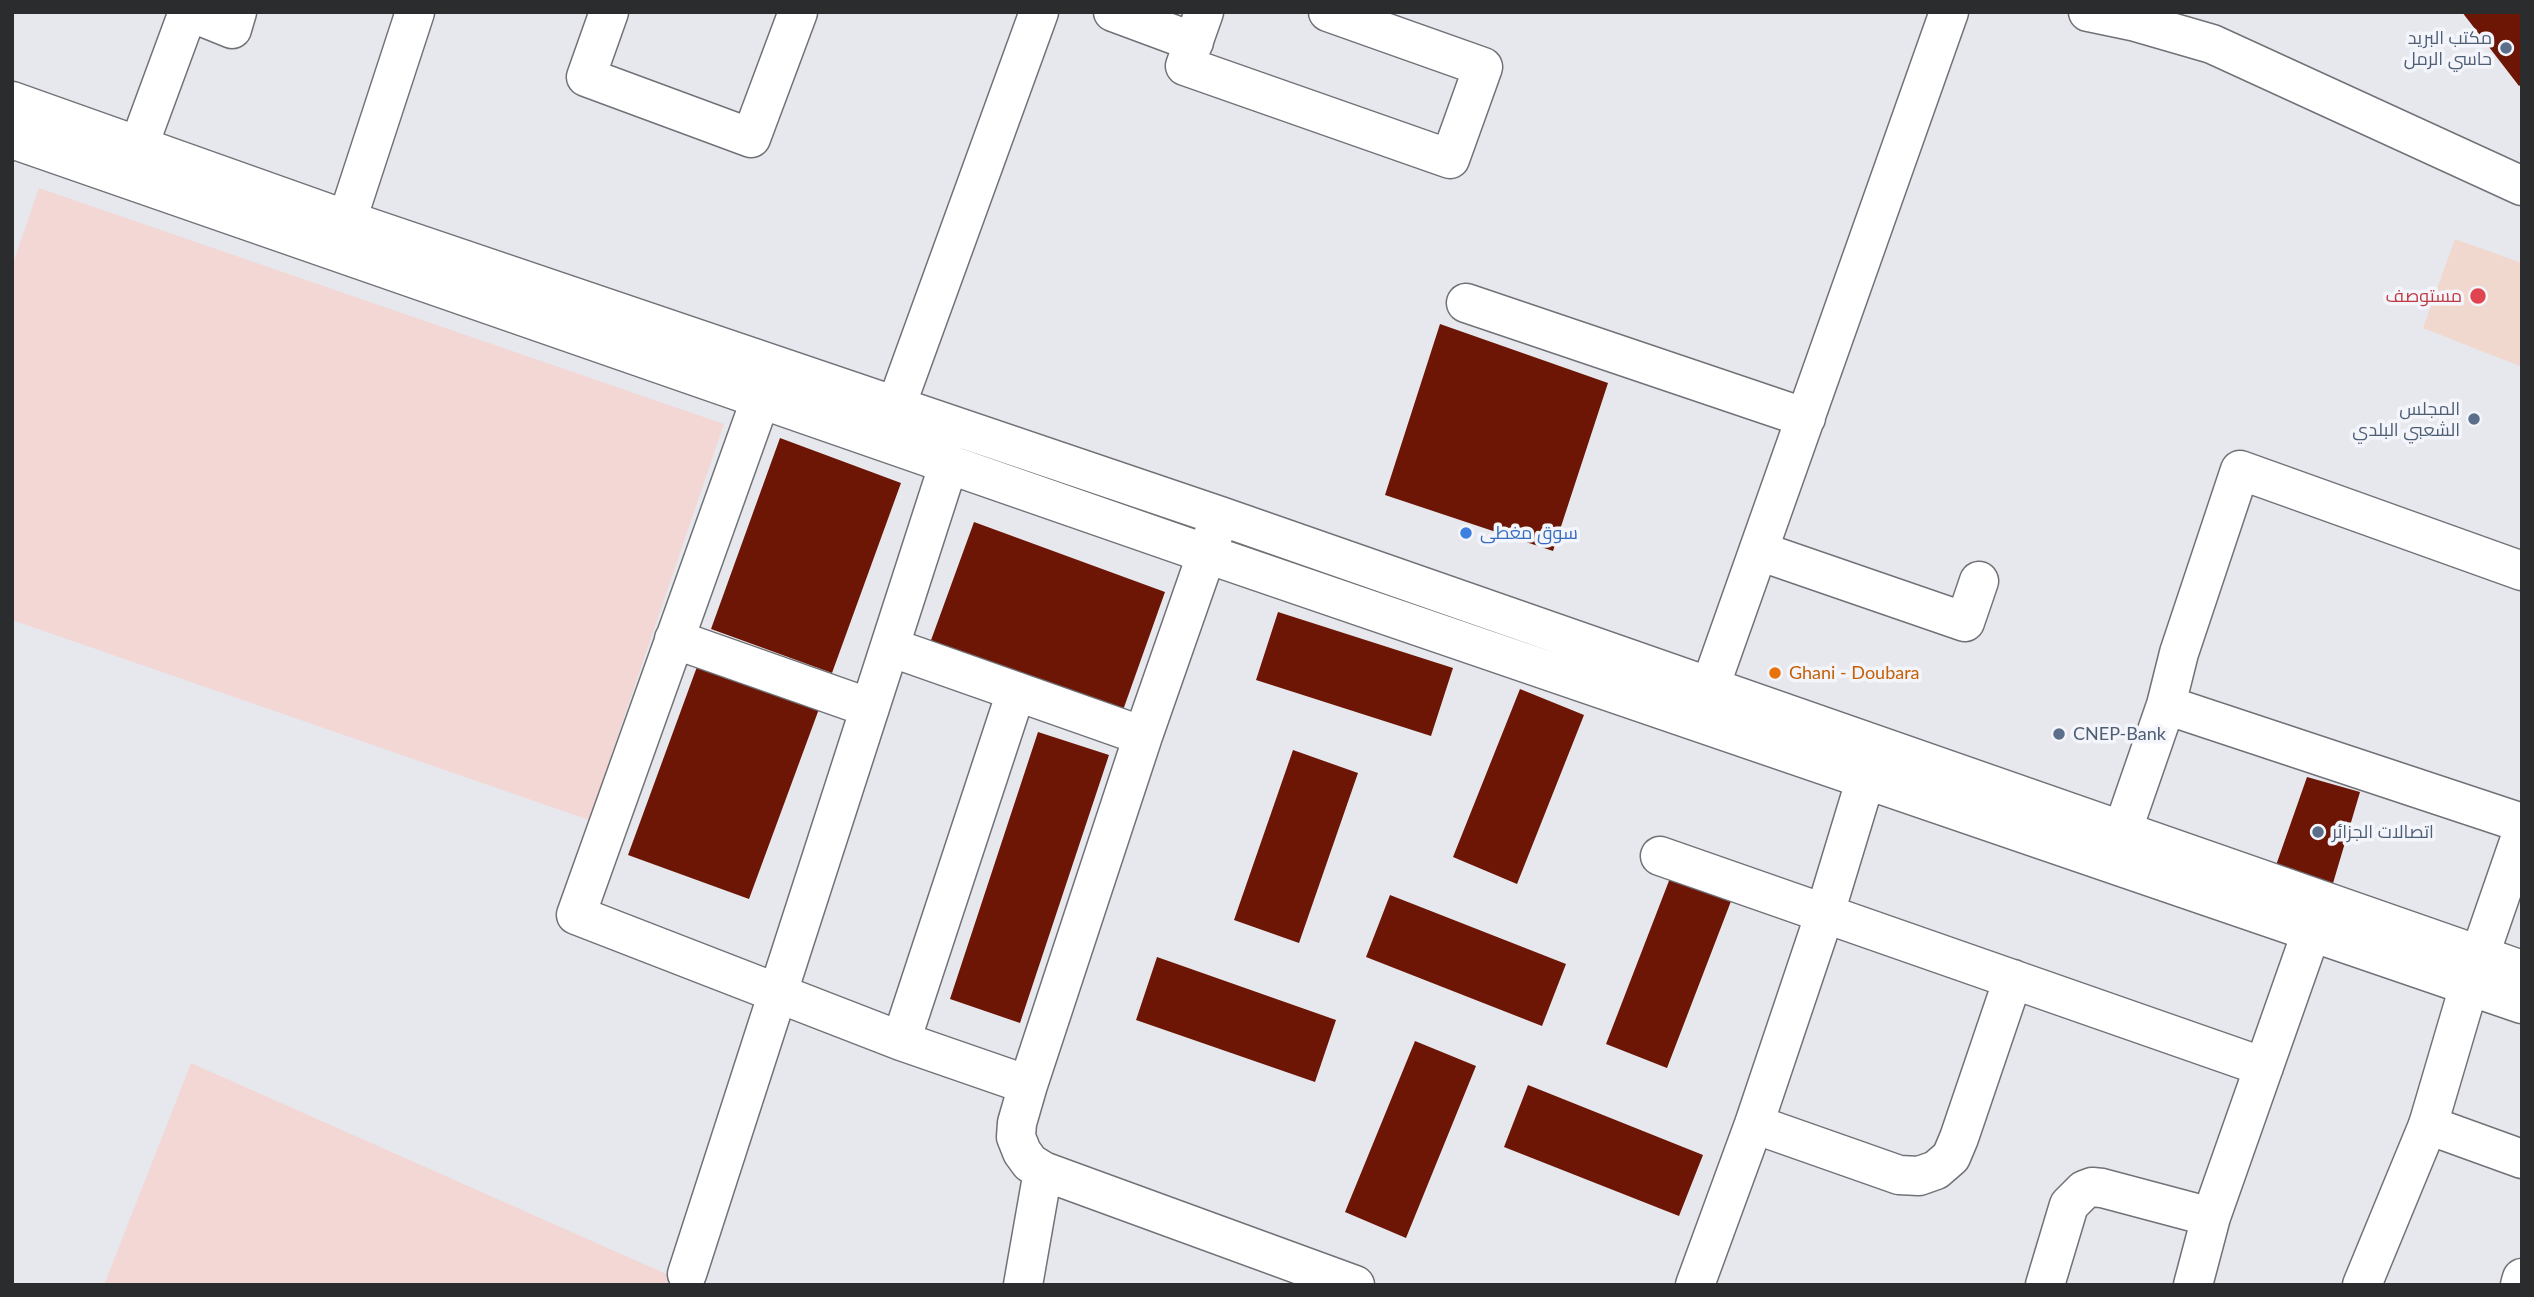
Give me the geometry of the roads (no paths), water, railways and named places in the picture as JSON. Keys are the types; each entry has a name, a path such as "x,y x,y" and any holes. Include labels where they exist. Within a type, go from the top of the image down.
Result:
{"street":[{"path":"139,145 189,12 232,29 237,12"},
{"path":"347,220 415,12"},
{"path":"609,12 586,77 751,138 799,12"},
{"path":"884,441 1040,12"},
{"path":"1113,12 1199,27 1185,66 1450,159 1483,67 1328,12"},
{"path":"1710,687 1950,12"},
{"path":"2088,12 2136,22 2212,44 2522,186"},
{"path":"12,101 347,220 1220,516 1710,687 1871,763 2311,933 2474,971 2522,970"},
{"path":"12,139 1207,554 1871,763 2122,832 2474,971 2522,1004"},
{"path":"1465,303 1805,418"},
{"path":"761,398 576,915 901,1041 1028,1085"},
{"path":"687,1275 949,463"},
{"path":"2122,832 2166,705 2179,653 2240,470 2522,571"},
{"path":"1220,516 1143,736 1028,1085 1017,1123 1016,1137 1026,1158 1043,1171 1355,1285"},
{"path":"1759,551 1965,622 1979,581"},
{"path":"674,639 870,708"},
{"path":"890,647 1143,736"},
{"path":"901,1041 1016,692"},
{"path":"2166,705 2522,823"},
{"path":"1695,1285 1754,1124 1825,913 1871,763"},
{"path":"2362,1285 2428,1125 2474,971 2522,833"},
{"path":"1660,856 2264,1067"},
{"path":"2193,1285 2211,1217 2311,933"},
{"path":"1754,1124 1899,1175 1919,1176 1936,1171 1951,1157 1959,1138 2013,979"},
{"path":"2428,1125 2522,1159"},
{"path":"1023,1285 1043,1171"},
{"path":"2045,1285 2068,1205 2084,1190 2102,1188 2211,1217"},
{"path":"2520,1285 2522,1278"}],"place":[{"name":"مكتب البريد حاسي الرمل","path":"2506,48"},
{"name":"مستوصف","path":"2478,296"},
{"name":"المجلس الشعبي البلدي","path":"2474,419"},
{"name":"سوق مغطى","path":"1466,533"},
{"name":"Ghani - Doubara","path":"1775,673"},
{"name":"CNEP-Bank","path":"2059,734"},
{"name":"اتصالات الجزائر","path":"2318,832"}]}
